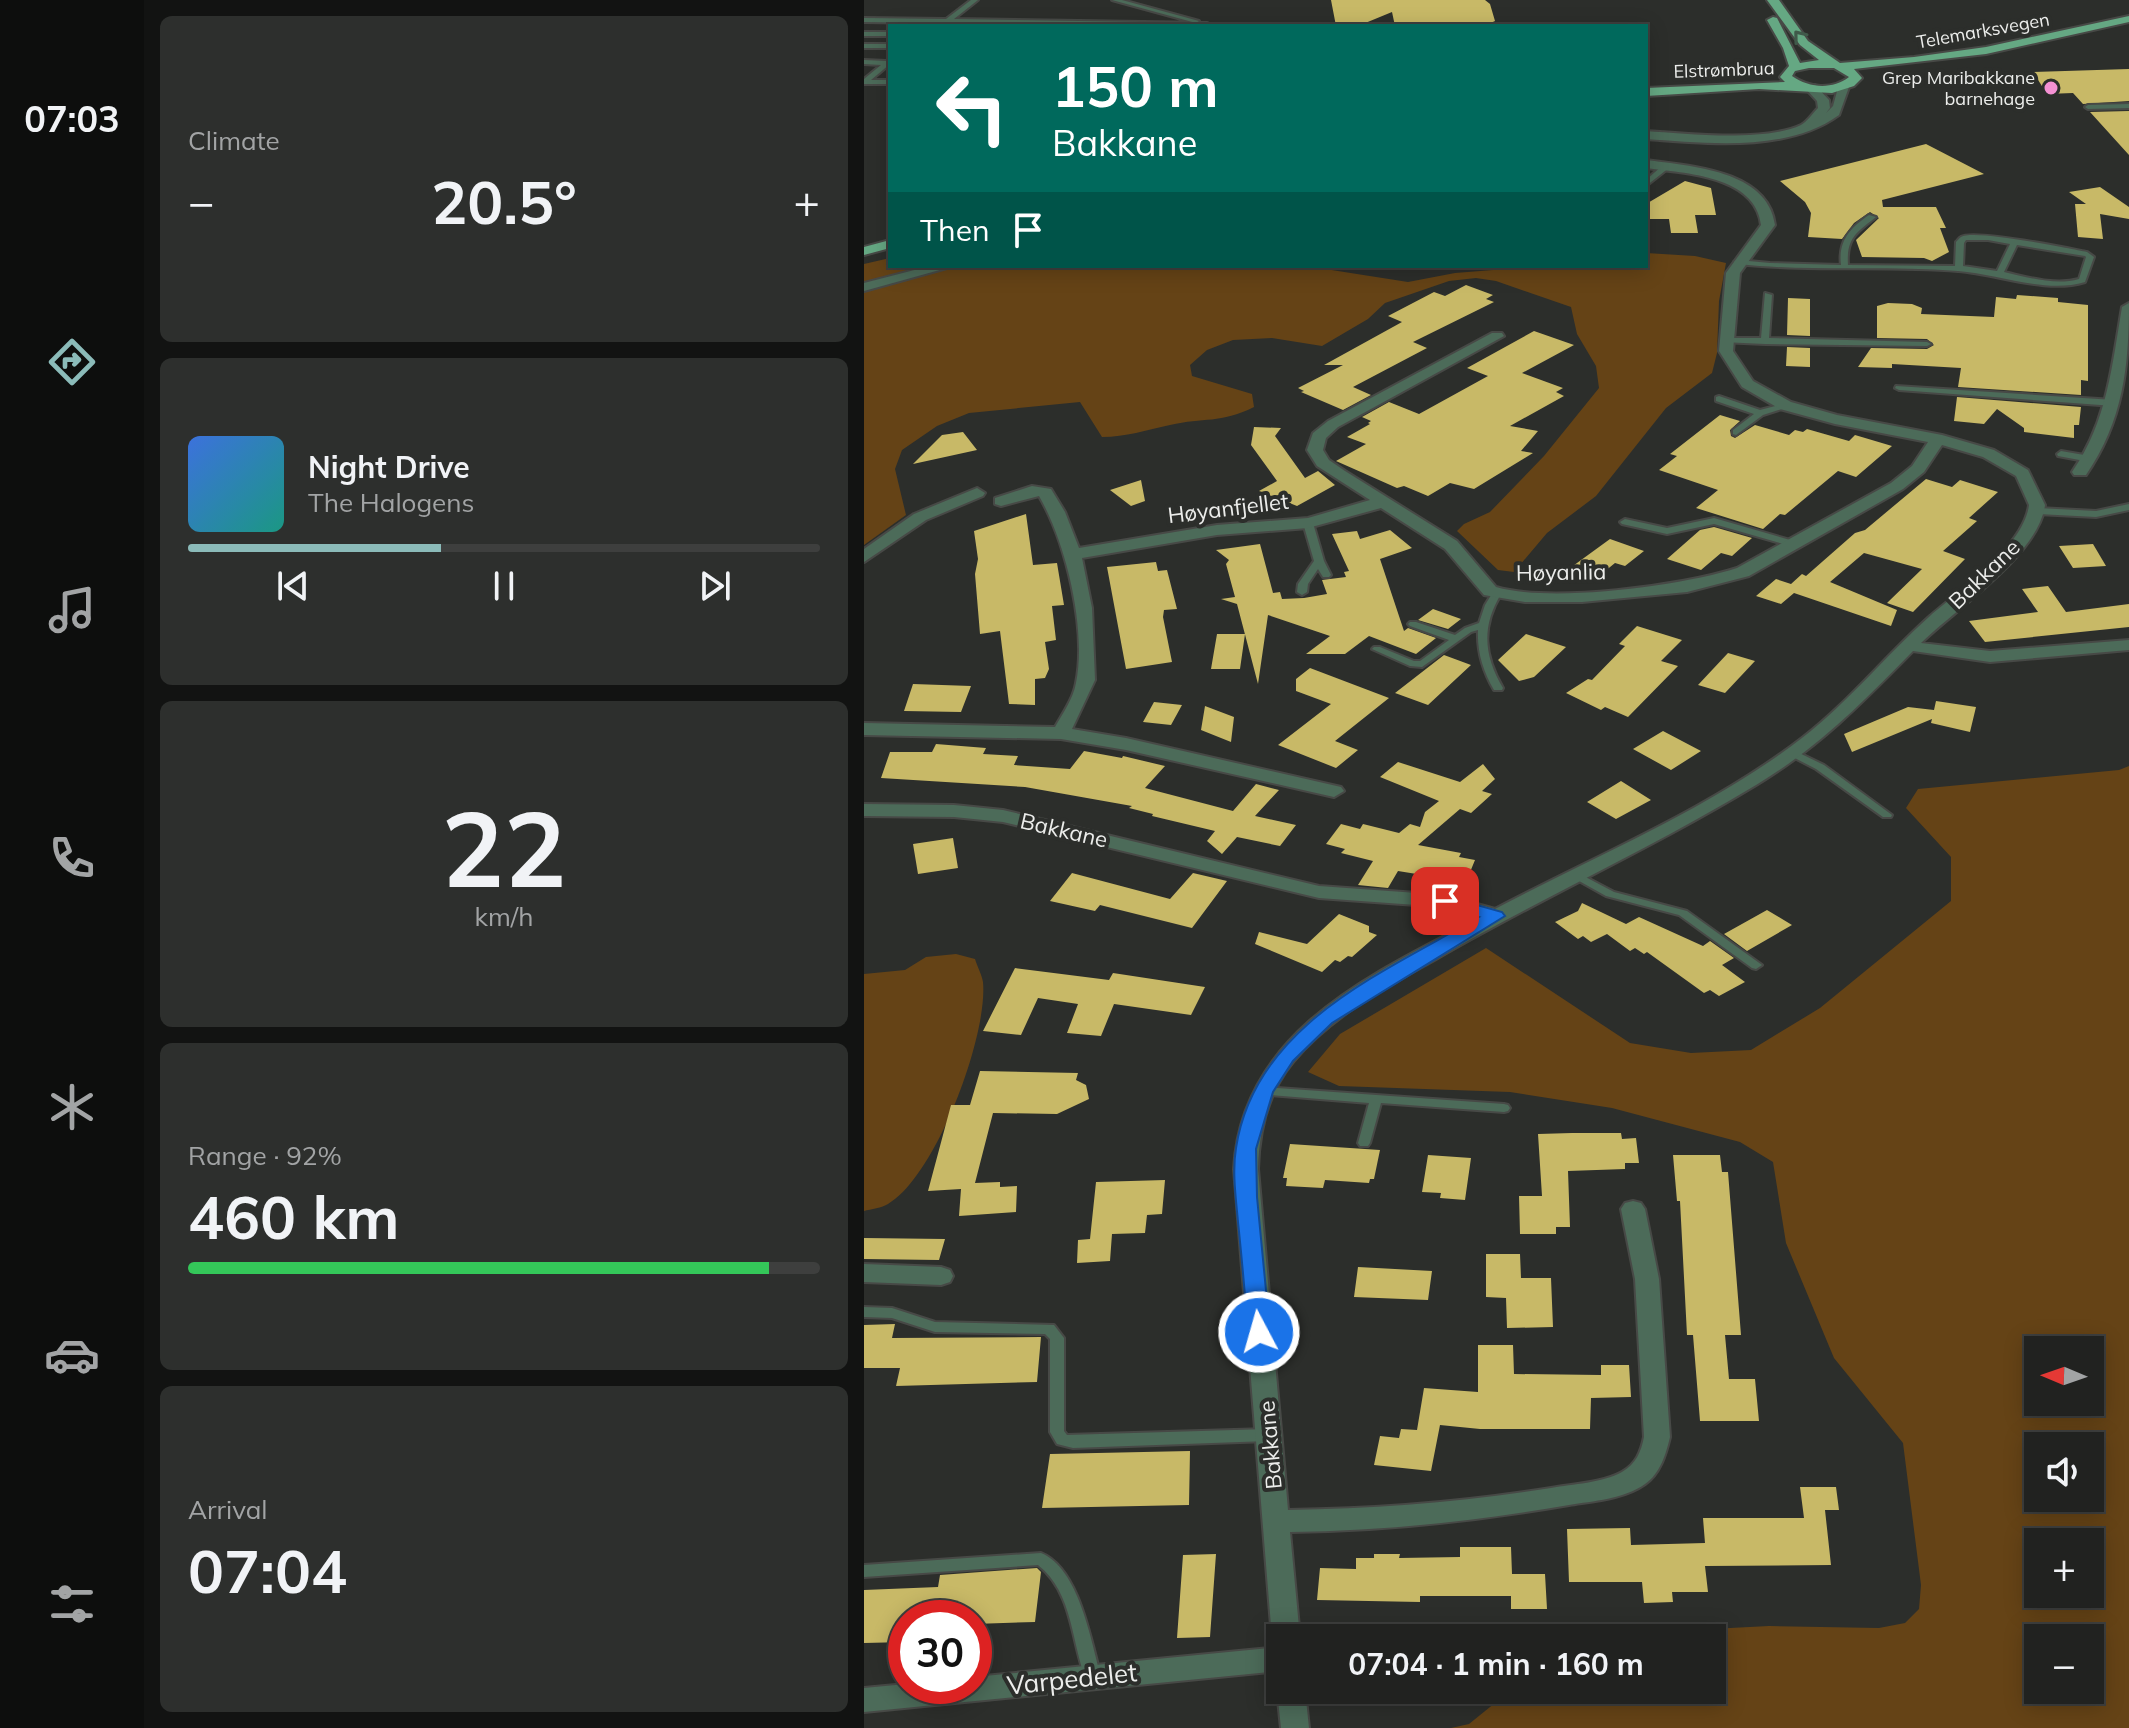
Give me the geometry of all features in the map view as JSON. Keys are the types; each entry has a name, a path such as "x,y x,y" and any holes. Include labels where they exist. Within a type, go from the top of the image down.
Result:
{"main road":[{"path":"1762,0 1789,48 1791,69 1788,79 1807,87"},
{"path":"1773,0 1804,43 1855,74 1849,84"},
{"name":"Telemarksvegen","path":"1791,69 1901,63 1997,49 2129,19"},
{"name":"Telemarksvegen","path":"1807,87 1849,84 2129,28"},
{"name":"Elstrømbrua","path":"1648,89 1791,69"},
{"name":"Elstrømbrua","path":"1648,89 1759,85 1807,87"},
{"path":"864,251 888,245"}],"street":[{"path":"1648,135 1752,137 1810,124 1832,115 1849,84"},
{"path":"1807,87 1823,100 1824,108 1810,124"},
{"path":"1656,166 1727,181 1764,204 1770,217 1768,225 1738,262 1730,285 1725,340 1729,362 1742,380 1753,389 1806,413 1938,439 1985,452 2012,467 2032,489 2038,511"},
{"path":"864,287 939,268"},
{"path":"2080,472 2102,440 2114,403 2129,307"},
{"name":"Høyanlia","path":"1497,336 1333,424 1319,436 1315,450 1323,463 1451,545 1465,558 1478,580 1496,594 1529,597 1676,589 1743,572 1897,486 1918,469 1938,439"},
{"path":"1001,501 1032,491 1045,492 1058,510 1075,554 1086,680 1061,733"},
{"path":"864,557 920,517 977,493"},
{"name":"Høyanfjellet","path":"1075,554 1217,530 1308,523 1384,501"},
{"name":"Bakkane","path":"1285,1624 1246,1169 1249,1132 1263,1091 1286,1056 1325,1018 1361,994 1495,916 1576,875 1793,753 1842,713 1908,645 2014,547 2034,522 2038,511"},
{"path":"1908,645 1945,654 1987,657 2129,645"},
{"path":"864,729 1061,733 1126,744 1334,791"},
{"name":"Bakkane","path":"864,810 911,809 1003,816 1319,892 1445,901 1495,916"},
{"name":"Bakkane","path":"1277,1521 1374,1520 1497,1508 1608,1487 1633,1478 1645,1468 1653,1454 1657,1437 1647,1279 1633,1209"},
{"path":"864,1273 941,1276"},
{"name":"Varpedelet","path":"864,1700 1266,1660"},
{"path":"1292,1704 1295,1728"}],"lane":[{"path":"944,24 975,0"},
{"path":"1115,0 1202,24"},
{"path":"864,20 1122,24"},
{"path":"864,34 888,34"},
{"path":"864,46 888,46"},
{"path":"864,62 888,62"},
{"path":"864,82 888,63"},
{"path":"864,82 888,82"},
{"path":"2088,107 2129,106"},
{"path":"1845,268 1844,242 1855,228 1872,217"},
{"path":"1738,262 1845,268 1959,268 2059,283 2082,280 2090,257 1988,238 1964,238 1960,242 1959,268"},
{"path":"1999,274 2014,242"},
{"path":"1765,342 1768,295"},
{"path":"1725,340 1927,344"},
{"path":"1899,388 2114,403"},
{"path":"1719,399 1760,413"},
{"path":"1736,432 1760,413 1787,406"},
{"path":"2061,454 2090,459"},
{"path":"2038,511 2096,514 2129,507"},
{"path":"1625,522 1667,531 1714,521 1794,544"},
{"path":"1308,523 1326,575"},
{"path":"1302,592 1303,584 1319,561"},
{"path":"1496,594 1482,625 1486,665 1498,688"},
{"path":"1413,624 1456,639"},
{"path":"1377,649 1417,665 1482,625"},
{"path":"1793,753 1820,767 1887,815"},
{"path":"1576,875 1610,894 1683,913 1756,965"},
{"path":"1263,1091 1504,1108"},
{"path":"1364,1143 1376,1099"},
{"path":"864,1312 892,1313 935,1327 1049,1329 1057,1338 1057,1432 1062,1440 1269,1435"},
{"path":"864,1571 1041,1559 1051,1564 1062,1578 1093,1677"}],"shaded area":[{"path":"1648,253 1695,256 1726,263 1719,301 1717,353 1712,373 1666,408 1596,496 1547,533 1514,572 1498,570 1457,531 1464,524 1490,512 1544,456 1599,388 1596,366 1577,334 1571,307 1496,281 1476,278 1449,281 1385,303 1368,319 1322,346 1272,338 1233,340 1207,350 1190,365 1192,376 1252,394 1254,407 1231,416 1102,437 1080,402 969,413 937,426 902,450 895,469 906,515 864,545 864,264 888,258 888,268 1319,268 1408,282 1493,270 1648,268"},
{"path":"2129,766 2129,1728 1451,1728 1469,1724 1494,1704 1726,1704 1726,1628 1879,1628 1905,1623 1919,1609 1921,1585 1903,1443 1834,1358 1786,1243 1773,1162 1740,1142 1612,1108 1510,1092 1339,1086 1308,1072 1340,1034 1486,948 1630,1043 1691,1053 1751,1050 1820,1008 1951,901 1951,857 1906,808 1918,789 2119,770"},
{"path":"956,954 975,959 983,982 977,1036 968,1069 940,1136 924,1165 906,1189 888,1204 864,1211 864,974 905,970 926,957"}],"building":[{"path":"1331,0 1485,0 1490,4 1495,21 1488,24 1395,24 1392,12 1363,24 1336,24"},
{"path":"2129,69 2129,101 2083,104 2073,93 2047,94 2033,72"},
{"path":"2129,111 2129,155 2090,112"},
{"path":"1926,144 1984,174 1882,200 1883,207 1936,207 1946,228 1940,228 1949,252 1932,261 1924,258 1862,257 1856,240 1879,218 1870,212 1854,223 1842,239 1808,237 1811,213 1805,202 1780,181"},
{"path":"1685,181 1711,188 1716,215 1695,215 1698,233 1671,233 1669,219 1648,219 1648,203"},
{"path":"2100,187 2129,207 2129,219 2100,214 2103,239 2078,237 2075,204 2086,204 2069,192"},
{"path":"1466,285 1493,295 1486,299 1494,302 1413,342 1427,348 1353,387 1371,395 1343,410 1298,388 1343,365 1324,365 1402,322 1388,316 1434,292 1445,296"},
{"path":"2017,295 2058,298 2058,302 2088,305 2088,381 2081,380 2081,395 1958,387 1961,368 1892,364 1892,368 1858,367 1871,348 1927,349 1934,345 1927,339 1877,338 1877,306 1912,304 1922,308 1921,314 1994,317 1996,297 2016,299"},
{"path":"1788,298 1810,299 1810,336 1787,335"},
{"path":"1534,331 1574,345 1522,373 1563,388 1556,392 1564,396 1510,426 1538,431 1521,451 1533,453 1474,489 1450,483 1428,496 1404,486 1397,488 1336,461 1366,444 1347,437 1370,424 1371,421 1362,417 1389,402 1419,414 1488,376 1467,368"},
{"path":"1787,347 1810,348 1810,367 1786,366"},
{"path":"1957,397 2081,407 2079,425 2074,425 2074,438 2024,432 2024,428 1997,409 1984,424 1954,421"},
{"path":"1720,415 1740,421 1730,430 1735,438 1755,425 1789,435 1795,430 1803,432 1807,429 1849,441 1855,435 1892,446 1856,477 1838,471 1763,529 1696,508 1718,490 1659,470 1677,456 1670,454"},
{"path":"1254,427 1281,428 1275,436 1305,478 1318,471 1335,485 1297,506 1259,491 1277,481 1251,445"},
{"path":"963,432 977,450 913,464 942,435"},
{"path":"1926,479 1952,487 1960,480 1998,492 1969,518 1977,521 1943,551 1965,559 1913,612 1887,603 1922,569 1864,553 1830,582 1897,610 1891,626 1794,593 1781,604 1756,596 1776,579 1791,584 1802,574 1806,576 1855,533 1865,530"},
{"path":"1141,480 1145,501 1131,506 1110,490"},
{"path":"1026,514 1033,565 1057,563 1064,605 1052,606 1056,640 1045,642 1049,669 1045,678 1035,679 1035,705 1009,704 1000,631 980,634 975,574 978,559 974,531"},
{"path":"1714,527 1752,538 1732,556 1721,553 1701,570 1667,559 1700,530"},
{"path":"1390,530 1412,548 1380,559 1404,631 1408,628 1436,638 1416,654 1369,636 1345,654 1306,654 1330,636 1268,615 1258,684 1237,604 1221,599 1235,597 1226,564 1229,560 1216,550 1260,544 1273,593 1280,592 1282,599 1304,598 1327,594 1322,580 1346,577 1344,572 1349,571 1332,534 1357,531 1360,539"},
{"path":"1610,539 1644,551 1625,566 1615,563 1594,580 1566,571"},
{"path":"2093,544 2106,566 2073,568 2059,546"},
{"path":"1156,562 1158,571 1167,570 1177,609 1164,610 1163,617 1172,662 1126,669 1107,567"},
{"path":"2048,586 2066,612 2129,604 2129,627 1985,642 1969,621 2038,612 2022,589"},
{"path":"1433,609 1461,619 1448,629 1418,620"},
{"path":"1637,626 1682,640 1661,661 1678,666 1628,717 1605,707 1601,710 1566,693 1588,679 1592,680 1625,646 1619,644"},
{"path":"1217,634 1245,634 1240,669 1211,669"},
{"path":"1526,634 1566,647 1534,677 1519,681 1498,660"},
{"path":"1728,653 1755,661 1725,693 1698,685"},
{"path":"1444,655 1471,665 1428,705 1395,693"},
{"path":"1310,668 1389,698 1335,741 1358,750 1336,768 1278,745 1331,704 1296,691 1296,679"},
{"path":"913,684 971,686 961,712 904,711"},
{"path":"1936,701 1976,707 1970,732 1931,723 1932,719 1852,752 1844,734 1908,707 1934,710"},
{"path":"1154,702 1182,705 1171,725 1143,722"},
{"path":"1205,706 1234,717 1231,742 1201,730"},
{"path":"1663,731 1701,751 1671,770 1633,749"},
{"path":"936,744 986,748 983,754 1018,756 1014,765 1070,769 1084,751 1123,756 1165,766 1145,788 1233,811 1256,784 1279,790 1255,816 1296,825 1280,846 1237,837 1222,854 1207,841 1215,831 1152,816 1129,808 1132,806 1025,787 881,778 890,752 932,752"},
{"path":"1398,762 1460,782 1483,764 1495,779 1482,791 1492,794 1471,813 1460,809 1418,845 1461,853 1459,857 1475,860 1466,882 1398,871 1388,888 1358,885 1373,861 1341,853 1345,849 1326,844 1341,824 1360,829 1363,824 1399,833 1410,824 1420,827 1425,812 1439,801 1380,777"},
{"path":"1621,781 1651,800 1616,819 1587,802"},
{"path":"953,838 958,868 918,874 913,844"},
{"path":"1072,873 1170,899 1193,873 1227,881 1192,928 1100,905 1095,911 1050,901"},
{"path":"1582,903 1626,924 1639,917 1703,946 1710,941 1734,958 1722,965 1745,982 1719,996 1710,990 1704,993 1647,952 1644,954 1635,948 1630,951 1607,934 1591,942 1583,936 1578,939 1555,922 1578,911"},
{"path":"1767,910 1792,925 1747,951 1724,934"},
{"path":"1339,914 1369,926 1369,932 1377,935 1352,957 1348,956 1340,962 1335,960 1322,972 1255,944 1259,932 1307,944"},
{"path":"1015,968 1109,980 1113,973 1205,987 1191,1015 1114,1004 1101,1036 1067,1033 1078,1004 1038,998 1021,1035 983,1031"},
{"path":"980,1071 1078,1073 1076,1080 1086,1085 1089,1099 1057,1114 993,1113 975,1183 1000,1182 1000,1187 1017,1186 1016,1212 959,1216 961,1189 928,1191 951,1105 970,1105"},
{"path":"1621,1133 1622,1139 1636,1138 1639,1163 1625,1163 1625,1169 1568,1171 1570,1227 1556,1227 1556,1234 1520,1234 1519,1196 1542,1196 1538,1134"},
{"path":"1290,1144 1380,1150 1374,1179 1370,1179 1369,1183 1325,1180 1323,1188 1286,1186 1287,1178 1283,1178"},
{"path":"1428,1155 1471,1158 1465,1200 1440,1198 1441,1193 1422,1192"},
{"path":"1673,1155 1720,1155 1722,1172 1728,1172 1741,1335 1725,1335 1729,1379 1755,1379 1759,1421 1700,1421 1693,1335 1687,1335 1680,1201 1677,1201"},
{"path":"1165,1180 1162,1214 1147,1215 1145,1233 1112,1234 1110,1261 1077,1263 1078,1240 1090,1239 1096,1182"},
{"path":"864,1238 945,1239 939,1260 864,1259"},
{"path":"1486,1254 1520,1254 1521,1278 1551,1278 1553,1327 1507,1328 1506,1298 1486,1297"},
{"path":"1358,1267 1432,1271 1428,1300 1354,1297"},
{"path":"895,1324 892,1338 1041,1337 1037,1382 896,1386 900,1368 864,1368 864,1325"},
{"path":"1478,1345 1513,1345 1514,1374 1601,1375 1601,1365 1629,1365 1631,1397 1591,1398 1590,1429 1480,1429 1440,1425 1431,1471 1374,1465 1380,1436 1399,1438 1401,1429 1417,1430 1424,1388 1478,1392"},
{"path":"1190,1451 1189,1505 1042,1508 1050,1454"},
{"path":"1800,1487 1836,1487 1839,1510 1825,1510 1831,1565 1705,1566 1708,1592 1672,1592 1673,1602 1644,1603 1642,1582 1569,1582 1567,1529 1630,1528 1631,1545 1705,1543 1703,1518 1804,1518"},
{"path":"1460,1547 1511,1547 1512,1574 1545,1574 1547,1609 1511,1609 1511,1596 1420,1596 1420,1602 1317,1600 1320,1568 1356,1569 1356,1558 1374,1558 1374,1554 1400,1554 1399,1558 1460,1557"},
{"path":"1216,1554 1210,1637 1177,1638 1183,1555"},
{"path":"1037,1568 1041,1572 1035,1622 992,1623 992,1600 888,1600 888,1642 864,1643 864,1590 938,1587 940,1575"}],"place":[{"name":"Grep Maribakkane barnehage","path":"2051,88"}],"route":[{"path":"1259,1332 1247,1197 1246,1149 1263,1091 1286,1056 1325,1018 1495,916 1445,901"}]}
